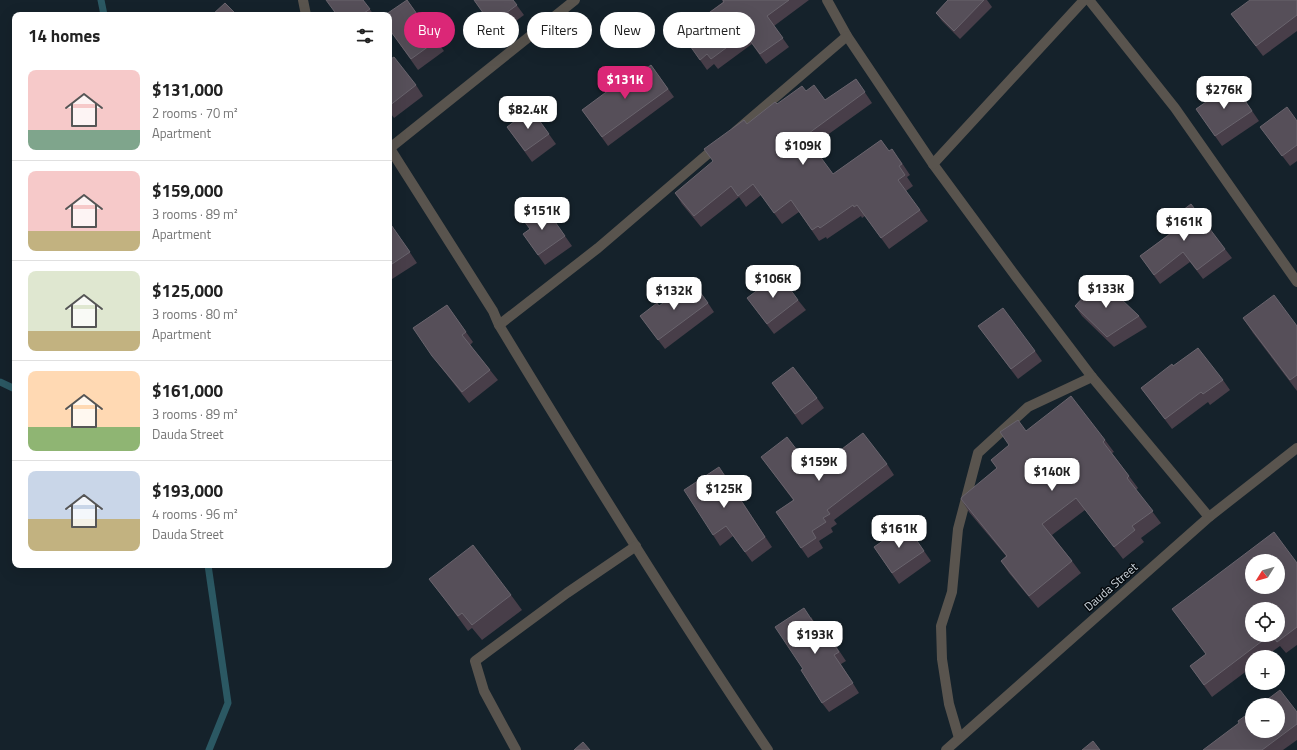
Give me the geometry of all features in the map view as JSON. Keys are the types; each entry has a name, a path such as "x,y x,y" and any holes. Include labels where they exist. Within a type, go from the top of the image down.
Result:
{"street":[{"path":"303,0 305,12"},
{"path":"392,145 575,0"},
{"path":"827,0 847,36 933,164 1092,377 1210,517"},
{"path":"933,164 1084,0"},
{"path":"1089,0 1175,108 1297,282"},
{"path":"499,325 598,248 847,36"},
{"path":"392,152 493,311 499,325 636,546 768,750"},
{"path":"959,738 949,704 942,659 941,626 952,592 958,529 978,453 1028,407 1092,377"},
{"name":"Dauda Street","path":"946,750 1210,517 1297,448"},
{"path":"516,750 484,691 475,661 567,593 636,546"}],"building":[{"path":"326,0 363,0 370,9 366,12 335,12"},
{"path":"407,0 415,12 404,12 404,48 426,48 411,59 392,33 392,12 389,12"},
{"path":"474,0 513,0 517,5 507,12 482,12"},
{"path":"723,0 789,0 767,16 783,38 760,54 755,47 755,12 710,12 724,2"},
{"path":"948,0 984,0 954,31 936,13"},
{"path":"1250,0 1297,0 1297,15 1256,46 1231,14"},
{"path":"225,3 234,12 215,12"},
{"path":"692,48 726,48 711,59 707,54 700,60"},
{"path":"394,57 416,85 392,104 392,58"},
{"path":"651,65 668,89 602,137 582,110 636,70 639,74"},
{"path":"856,79 865,92 805,136 833,174 881,140 889,151 892,149 902,164 899,166 905,175 898,180 920,210 881,238 857,205 854,207 853,205 820,228 818,226 812,230 791,200 774,213 753,184 738,196 731,186 694,216 675,193 713,161 704,149 744,120 747,124 775,102 777,104 802,86 806,91 814,85 825,100"},
{"path":"1233,83 1252,111 1215,136 1196,109"},
{"path":"1287,107 1297,121 1297,145 1282,156 1260,127"},
{"path":"531,109 549,134 525,151 507,127"},
{"path":"1191,204 1225,249 1197,270 1183,252 1154,275 1140,256 1170,234 1163,225"},
{"path":"544,206 565,236 538,255 523,234 530,229 524,221"},
{"path":"392,226 410,252 392,264"},
{"path":"779,274 798,300 767,324 747,298"},
{"path":"1100,279 1139,316 1107,337 1075,306"},
{"path":"692,281 708,303 658,340 640,316 657,303 659,306"},
{"path":"1274,295 1297,326 1297,375 1290,380 1243,318"},
{"path":"447,305 466,332 462,335 490,370 462,392 432,356 413,328"},
{"path":"1003,308 1035,351 1011,369 978,326"},
{"path":"1198,348 1223,380 1203,394 1201,392 1165,419 1141,388 1172,364 1173,366"},
{"path":"793,367 817,398 795,414 772,383"},
{"path":"1071,396 1105,440 1103,442 1129,476 1127,478 1153,511 1132,526 1135,530 1114,547 1076,498 1042,524 1072,561 1029,596 1001,561 1007,556 961,499 997,468 991,460 1009,445 1000,432 1018,420 1026,431"},
{"path":"863,433 887,464 827,510 830,514 823,518 826,522 812,531 816,538 801,548 776,512 794,500 761,457 787,437 813,471"},
{"path":"719,467 765,537 745,552 726,526 713,535 684,490"},
{"path":"906,525 924,551 892,573 874,547"},
{"path":"1274,532 1297,563 1297,627 1285,636 1285,602 1245,602 1245,642 1261,642 1250,650 1245,650 1245,654 1204,685 1190,666 1206,654 1172,609"},
{"path":"473,545 511,595 472,625 462,613 458,616 429,579"},
{"path":"804,608 821,634 825,631 839,652 834,655 853,683 822,703 801,670 803,669 775,627"},
{"path":"1280,690 1297,712 1297,724 1285,733 1285,698 1269,698"},
{"path":"1245,716 1245,738 1278,738 1262,750 1203,750 1239,723 1238,721"},
{"path":"1093,741 1100,750 1082,750"},
{"path":"583,742 590,750 574,750"}],"waterway":[{"path":"101,0 103,12"},
{"path":"0,382 12,388"},
{"path":"208,568 228,703 209,750"}]}
